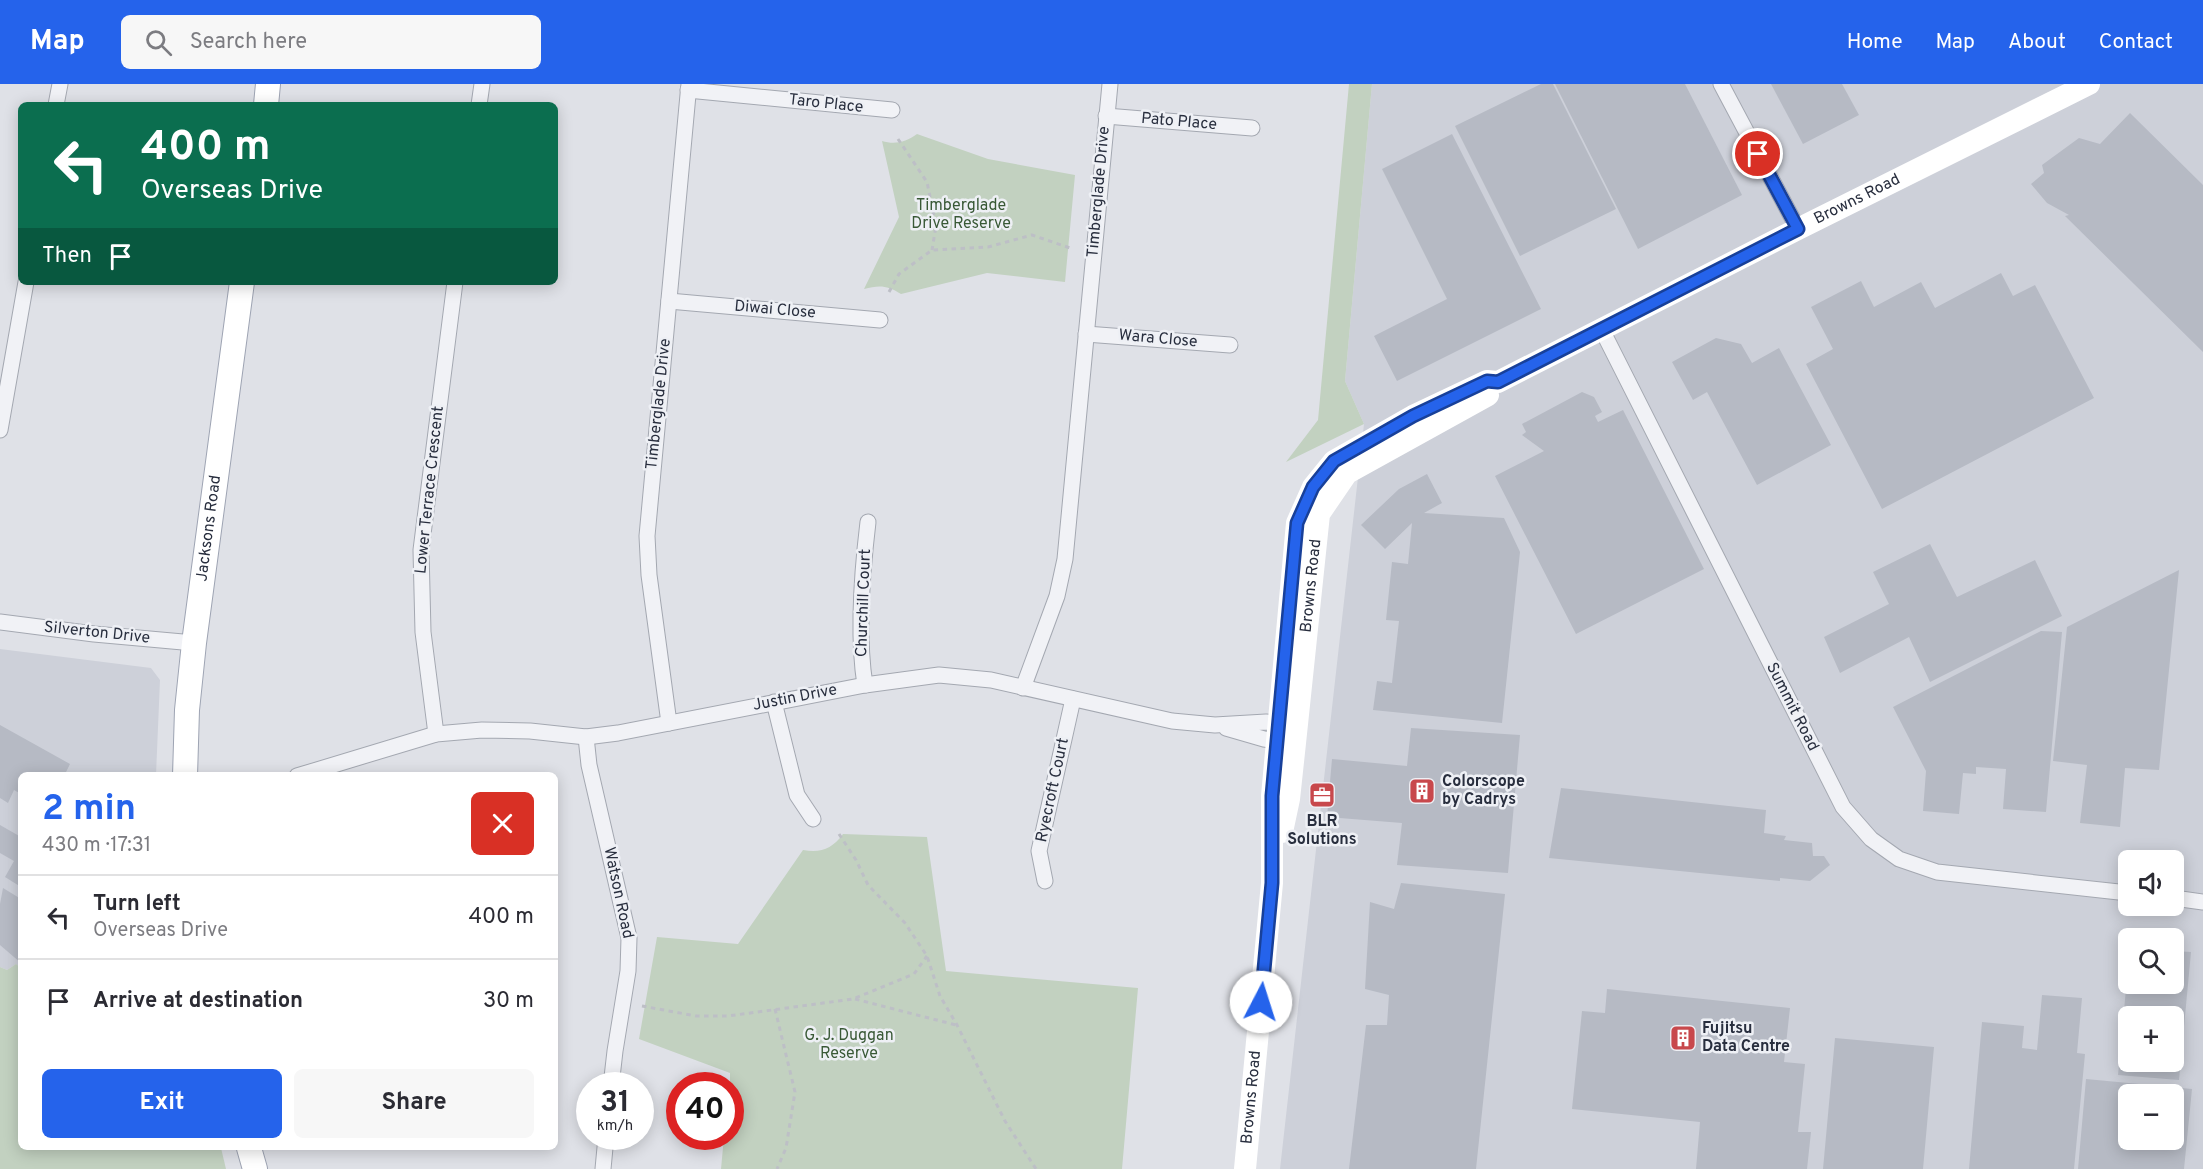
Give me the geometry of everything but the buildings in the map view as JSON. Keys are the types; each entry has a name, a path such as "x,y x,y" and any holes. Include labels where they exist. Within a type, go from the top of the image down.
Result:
{"main road":[{"path":"266,102 268,84"},
{"name":"Jacksons Road","path":"185,772 194,643 242,285"},
{"path":"250,1150 255,1169"}],"street":[{"path":"57,102 60,84"},
{"path":"479,102 482,84"},
{"name":"Timberglade Drive","path":"1023,687 1062,575 1110,84"},
{"path":"1721,84 1798,229"},
{"name":"Browns Road","path":"1245,1169 1272,883 1272,796 1287,733 1297,523 1313,487 1334,461 1424,411 1487,381 1498,382 2089,84"},
{"name":"Timberglade Drive","path":"669,723 647,536 689,87"},
{"name":"Taro Place","path":"689,87 892,111"},
{"name":"Pato Place","path":"1106,116 1252,128"},
{"path":"0,430 25,285"},
{"name":"Lower Terrace Crescent","path":"436,734 423,632 421,550 455,285"},
{"name":"Diwai Close","path":"669,301 880,320"},
{"name":"Summit Road","path":"1602,330 1843,807 1871,839 1899,859 1937,872 2118,892"},
{"name":"Wara Close","path":"1086,333 1230,345"},
{"name":"Churchill Court","path":"865,685 861,651 864,551 868,522"},
{"name":"Silverton Drive","path":"0,622 94,634 194,643"},
{"name":"Justin Drive","path":"310,772 436,734 482,730 530,731 586,737 865,685 939,675 991,680 1172,721 1287,733"},
{"name":"Ryecroft Court","path":"1045,881 1039,851 1073,699"},
{"path":"774,702 797,795 813,819"},
{"name":"Watson Road","path":"586,737 589,765 629,938 628,971 613,1072"},
{"path":"2184,899 2203,902"},
{"path":"603,1169 605,1150"}],"path":[{"path":"898,139 927,182 936,226 932,250"},
{"path":"889,292 899,274 932,250 988,247 1032,235 1073,249"},
{"path":"839,834 856,860 868,885 905,923 927,956 940,996 1005,1121 1036,1169"},
{"path":"642,1006 696,1016 728,1016 853,999 914,974 927,956"},
{"path":"853,999 957,1025"},
{"path":"775,1009 795,1092 786,1148 777,1169"}],"shaded area":[{"path":"1372,84 2203,84 2203,1169 1280,1169 1364,424 1345,381"},
{"path":"0,649 151,668 160,680 156,772 18,772 18,966 16,964 7,970 0,967"}],"green space":[{"path":"1349,84 1372,84 1345,381 1364,424 1286,462 1318,420"},
{"name":"Timberglade Drive Reserve","path":"917,134 988,159 1075,175 1065,282 987,273 901,294 883,287 864,289 899,217 882,141 900,142"},
{"name":"G. J. Duggan Reserve","path":"843,834 927,837 946,971 1138,988 1122,1169 721,1169 723,1150 744,1150 744,1072 727,1072 639,1039 657,937 738,944 803,850 826,849"},
{"path":"16,964 18,966 18,1150 221,1150 226,1169 0,1169 0,967 7,970"}],"place":[{"name":"Colorscope by Cadrys","path":"1422,791"},
{"name":"BLR Solutions","path":"1322,795"},
{"name":"Fujitsu Data Centre","path":"1683,1038"}],"route":[{"path":"1261,1002 1272,883 1272,796 1297,523 1313,487 1334,461 1413,416 1487,381 1498,382 1798,229 1758,154"}]}
